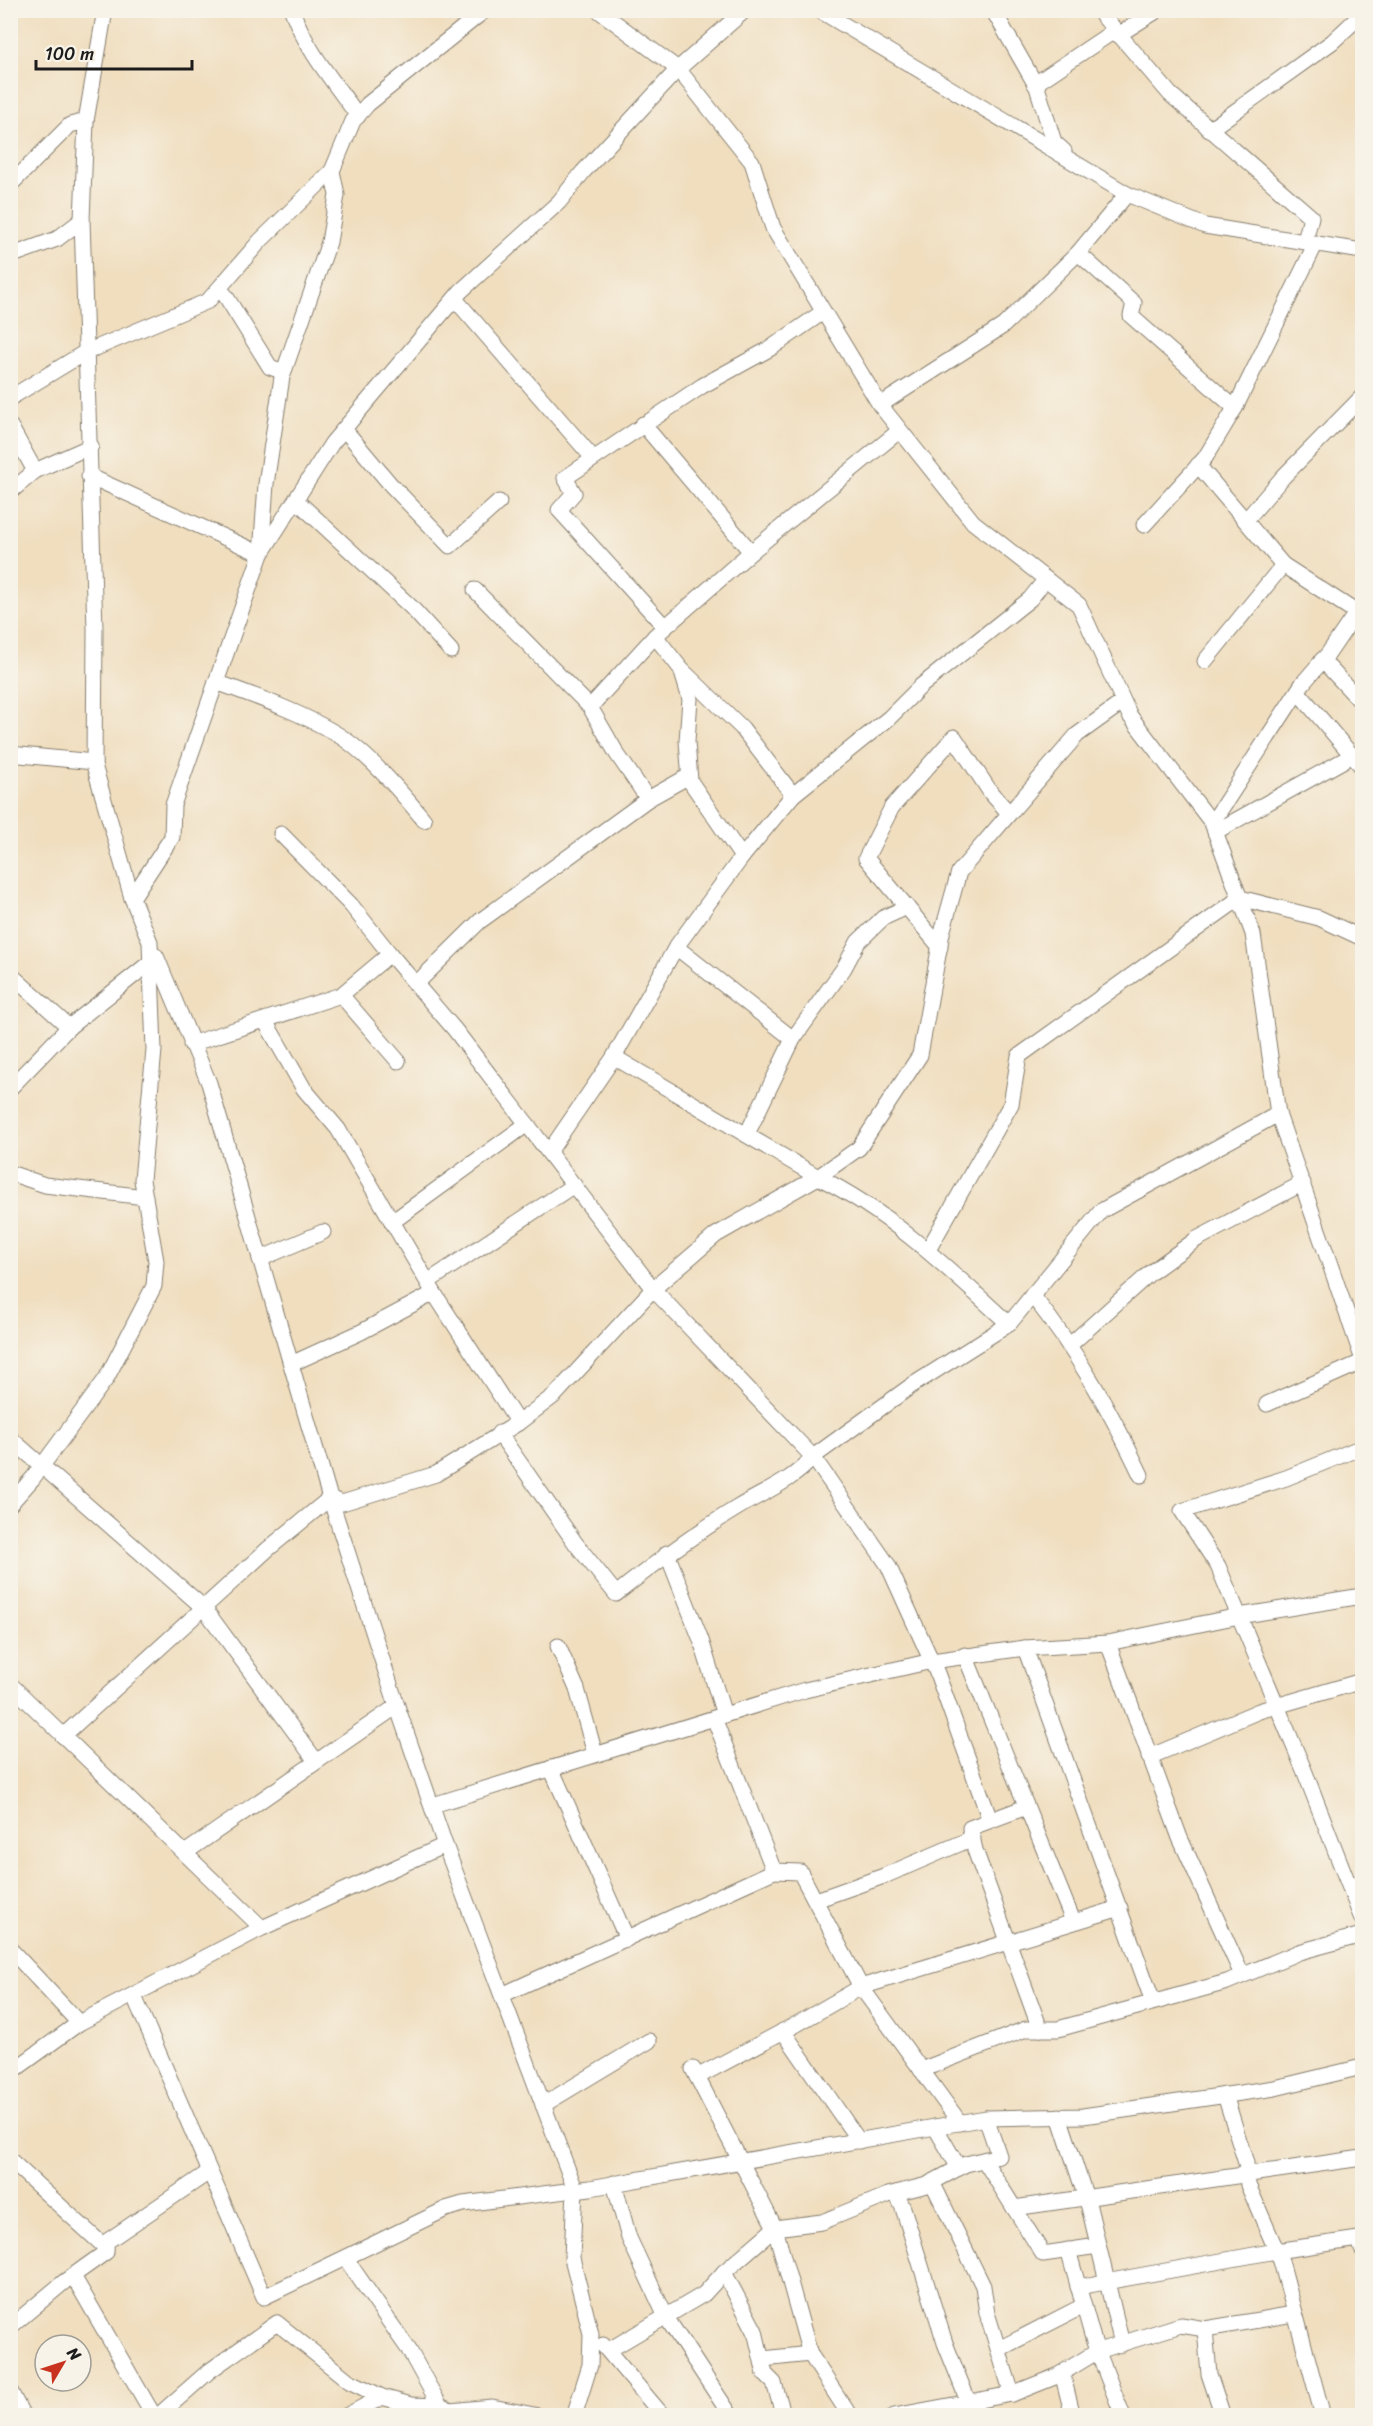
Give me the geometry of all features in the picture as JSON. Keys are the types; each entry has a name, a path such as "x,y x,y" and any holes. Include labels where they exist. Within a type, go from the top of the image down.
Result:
{"street":[{"path":"105,10 86,121 82,220 84,353 90,446 89,476 95,629 94,762 132,898 208,1083 330,1498 397,1706 445,1845 575,2189 572,2258 591,2334 590,2364 572,2415"},
{"path":"292,10 299,31 310,49 358,116"},
{"path":"10,398 84,353 173,318 208,301 260,241 332,171 353,121 368,104 485,10"},
{"path":"598,10 678,69 752,162 773,228 880,405 973,522 1079,605 1130,716 1213,828 1253,934 1278,1114 1362,1360 1267,1404"},
{"path":"132,898 171,837 173,806 261,554 332,443 455,299 559,202 583,172 678,69 745,10"},
{"path":"819,10 1127,194 1205,226 1362,251"},
{"path":"993,10 1035,84 1054,142 1092,174"},
{"path":"1098,10 1149,73 1209,130 1311,217 1311,242 1235,408 1205,458 1144,525"},
{"path":"1035,84 1116,33 1158,10"},
{"path":"1209,130 1332,42 1362,15"},
{"path":"10,185 70,125 86,121"},
{"path":"261,554 266,484 284,372 328,242 338,195 332,171"},
{"path":"880,405 1003,326 1078,253 1127,194"},
{"path":"10,256 57,239 82,220"},
{"path":"1078,253 1134,303 1131,316 1235,408"},
{"path":"219,291 225,295 270,367 284,372"},
{"path":"455,299 593,458"},
{"path":"742,857 690,781 687,741 690,699 681,669 660,632 559,510 574,493 565,478 702,386 771,348 823,312"},
{"path":"1246,520 1283,477 1362,397"},
{"path":"643,424 751,552"},
{"path":"10,426 35,471"},
{"path":"344,429 392,485 450,546 499,502"},
{"path":"590,707 660,632 751,552 899,431"},
{"path":"10,492 35,471 90,446"},
{"path":"1198,465 1283,565 1359,615 1298,692 1213,828"},
{"path":"89,476 261,554"},
{"path":"296,500 411,607 451,651"},
{"path":"1205,661 1283,565"},
{"path":"549,1152 614,1057 676,947 742,857 793,795 889,718 921,686 1030,599 1046,579"},
{"path":"475,590 590,707 617,754 648,799"},
{"path":"1322,660 1362,703"},
{"path":"681,669 742,728 793,795"},
{"path":"216,682 270,701 337,734 395,785 424,820"},
{"path":"1298,692 1362,767"},
{"path":"330,1498 342,1503 436,1474 518,1423 555,1395 654,1289 716,1235 818,1177 859,1148 920,1054 940,946 959,872 1077,735 1123,702"},
{"path":"940,946 866,858 892,807 954,736 991,793 1009,813"},
{"path":"10,754 94,762"},
{"path":"1213,828 1353,754"},
{"path":"417,983 480,921 648,799 689,776"},
{"path":"281,834 351,905 390,954 417,983 654,1289 813,1457 888,1565 932,1661 990,1820"},
{"path":"928,1250 1011,1104 1019,1056 1239,898 1319,918 1362,938"},
{"path":"747,1134 793,1039 866,931 883,918 907,907"},
{"path":"10,1504 42,1466 106,1379 154,1286 156,1261 142,1180 154,1050 150,942"},
{"path":"676,947 793,1039"},
{"path":"191,1044 265,1022 341,994 390,954"},
{"path":"10,1088 69,1027 152,961"},
{"path":"10,974 69,1027"},
{"path":"341,994 398,1061"},
{"path":"265,1022 304,1089 338,1129 431,1287 518,1423"},
{"path":"614,1057 818,1177 843,1189 928,1250 1009,1323"},
{"path":"499,1433 576,1544 616,1594 667,1553 738,1507 801,1472 813,1457 910,1386 1009,1323 1101,1211 1278,1114"},
{"path":"392,1222 527,1124"},
{"path":"10,1173 45,1185 145,1197"},
{"path":"1071,1344 1150,1273 1197,1239 1303,1183"},
{"path":"291,1364 362,1332 431,1287 574,1185"},
{"path":"260,1259 323,1232"},
{"path":"1032,1295 1071,1344 1118,1427 1141,1475"},
{"path":"10,1438 204,1608 316,1761"},
{"path":"1362,1447 1286,1478 1182,1511 1218,1566 1362,1919"},
{"path":"63,1736 330,1498"},
{"path":"667,1553 701,1640 719,1716 774,1871"},
{"path":"433,1805 805,1690 932,1661 1025,1648 1108,1643 1239,1616 1362,1596"},
{"path":"1108,1643 1179,1838 1242,1975"},
{"path":"558,1646 577,1689 595,1754"},
{"path":"1025,1648 1069,1775 1153,2002"},
{"path":"965,1655 1073,1921"},
{"path":"1149,1757 1276,1706 1362,1682"},
{"path":"10,1684 262,1928"},
{"path":"186,1852 397,1706"},
{"path":"552,1768 627,1939"},
{"path":"1026,1807 970,1828 1040,2029"},
{"path":"816,1900 884,1876 973,1838"},
{"path":"10,2073 79,2023 262,1928 445,1845"},
{"path":"502,1995 774,1871 800,1872 861,1987 960,2123"},
{"path":"850,2415 810,2354 775,2228 743,2162 695,2073 783,2031 861,1987 1120,1908"},
{"path":"921,2070 1026,2029 1058,2029 1242,1975 1299,1952 1362,1935"},
{"path":"10,1949 79,2023"},
{"path":"134,1996 264,2297 454,2206 743,2162 986,2118 1083,2116 1275,2088 1362,2067"},
{"path":"783,2031 860,2141"},
{"path":"543,2105 649,2041"},
{"path":"1225,2095 1248,2185 1276,2251 1323,2415"},
{"path":"1059,2116 1085,2198 1122,2344"},
{"path":"609,2350 704,2294 724,2272 775,2228 822,2222 896,2193 932,2182 959,2168 999,2156 986,2118"},
{"path":"935,2127 959,2168"},
{"path":"1014,2208 1362,2158"},
{"path":"10,2160 106,2248"},
{"path":"984,2160 1043,2254 1098,2246"},
{"path":"10,2327 106,2252 106,2242 209,2172"},
{"path":"614,2182 629,2238 666,2317 731,2415"},
{"path":"932,2182 983,2286 987,2313 1012,2394"},
{"path":"896,2193 903,2208 945,2343 968,2401"},
{"path":"1078,2287 1276,2251 1359,2239 1362,2249"},
{"path":"1068,2250 1083,2306 1121,2415"},
{"path":"346,2259 409,2350 441,2411"},
{"path":"724,2272 755,2331 765,2374 774,2382 784,2415"},
{"path":"73,2276 156,2415 208,2373 277,2323 349,2381 382,2397 441,2411 492,2407 539,2415"},
{"path":"999,2349 1083,2306"},
{"path":"894,2415 922,2413 968,2401 1012,2394 1062,2373 1098,2351 1180,2325 1205,2329 1294,2314"},
{"path":"1205,2329 1209,2373 1223,2415"},
{"path":"591,2334 609,2350 663,2415"},
{"path":"763,2359 810,2354"},
{"path":"1062,2373 1072,2415"},
{"path":"10,2391 23,2415"},
{"path":"346,2415 382,2397"}]}
